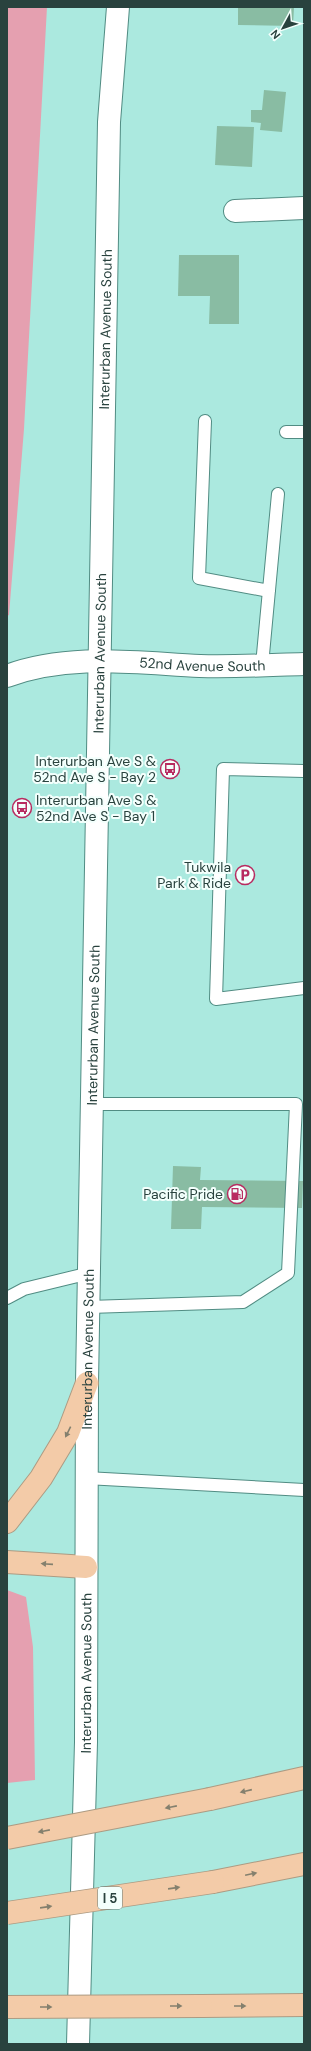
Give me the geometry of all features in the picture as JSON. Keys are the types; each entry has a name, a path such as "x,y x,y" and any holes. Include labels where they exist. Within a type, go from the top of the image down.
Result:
{"highway":[{"path":"7,1522 41,1478 68,1433 87,1383"},
{"path":"7,1562 86,1567"},
{"path":"7,1838 210,1799 304,1778"},
{"name":"I 5","path":"7,1913 213,1882 304,1864"},
{"path":"7,2007 304,2005"}],"main road":[{"name":"Interurban Avenue South","path":"78,2044 86,1742 87,1383 109,122 118,7"},
{"path":"235,211 304,208"},
{"name":"52nd Avenue South","path":"7,676 32,667 100,660 202,666 304,664"}],"lane":[{"path":"205,421 199,578 269,591"},
{"path":"286,432 304,432"},
{"path":"262,665 278,494"},
{"path":"304,771 223,769 216,999 304,988"},
{"path":"89,1307 243,1302 288,1273 296,1104 92,1104"},
{"path":"7,1298 24,1289 90,1273"},
{"path":"86,1478 304,1490"}],"shaded area":[{"path":"7,7 47,7 24,429 9,615 7,616"},
{"path":"7,1590 26,1597 33,1647 35,1780 7,1783"}],"building":[{"path":"238,7 294,7 293,26 238,25"},
{"path":"264,90 286,92 282,132 260,130 261,123 251,122 251,110 262,110"},
{"path":"217,126 254,127 252,167 215,165"},
{"path":"179,255 239,255 239,324 209,324 210,296 178,296"},
{"name":"Pacific Pride","path":"173,1166 201,1167 200,1180 303,1181 302,1208 202,1207 201,1229 171,1229"}],"place":[{"name":"Interurban Ave S & 52nd Ave S - Bay 2","path":"170,769"},
{"name":"Interurban Ave S & 52nd Ave S - Bay 1","path":"22,808"},
{"name":"Tukwila Park & Ride","path":"245,875"},
{"name":"Pacific Pride","path":"237,1194"}]}
